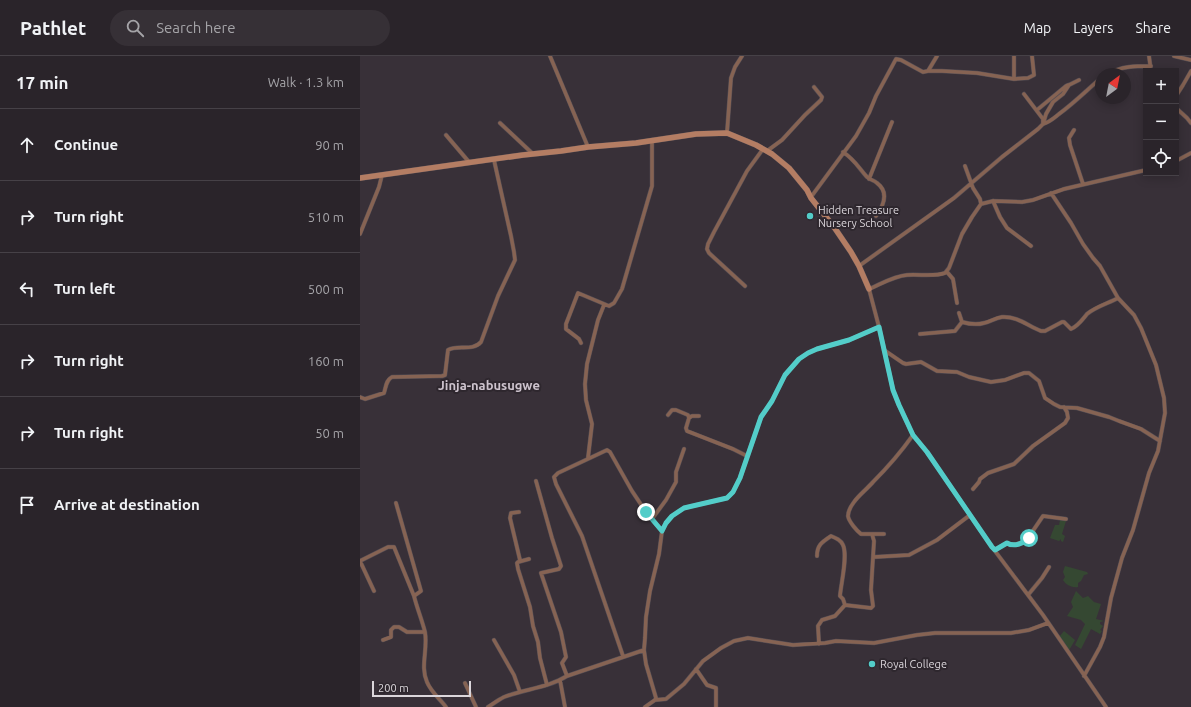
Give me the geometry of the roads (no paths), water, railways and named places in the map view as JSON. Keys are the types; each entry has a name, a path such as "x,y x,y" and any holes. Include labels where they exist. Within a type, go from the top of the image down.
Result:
{"street":[{"path":"550,56 588,147"},
{"path":"727,133 731,78 735,67 742,56"},
{"path":"928,71 937,56"},
{"path":"1014,56 1014,79"},
{"path":"811,198 856,136 896,59 901,60 923,72 977,73 1014,79 1028,78 1034,75 1032,56"},
{"path":"1121,68 1151,66 1149,56"},
{"path":"1174,56 1191,60"},
{"path":"1179,91 1191,71"},
{"path":"1037,110 1066,86 1079,80"},
{"path":"1043,124 1048,123 1071,106 1095,83"},
{"path":"859,266 954,198 1014,147 1038,129 1043,124 1046,114 1053,102 1063,94 1069,85"},
{"path":"745,286 709,253 707,249 708,244 747,171 765,150 782,140 821,100 822,97 814,87"},
{"path":"1024,94 1043,118 1043,124"},
{"path":"1179,111 1191,123"},
{"path":"869,179 892,122"},
{"path":"500,123 533,154"},
{"path":"1074,130 1069,138 1070,145 1083,184"},
{"path":"360,178 533,154 696,134 727,133 765,150 781,160 807,190 811,198 834,227 859,266 869,289 893,390 913,435 927,452 1106,707"},
{"path":"446,135 470,163"},
{"path":"581,343 579,338 566,329 566,324 578,293 609,306 614,303 622,290 653,181 652,140"},
{"path":"843,152 853,160 869,179 876,182 882,188 884,192 883,203 876,216"},
{"path":"1179,159 1191,152"},
{"path":"360,397 365,399 384,393 387,381 392,377 445,375 448,350 451,348 470,347 478,345 481,342 498,296 515,260 494,160"},
{"path":"965,166 981,204"},
{"path":"869,289 905,275 934,275 947,272 962,234 981,204 1033,200 1083,184 1143,171"},
{"path":"360,234 382,175"},
{"path":"1051,193 1083,244 1100,266 1118,298 1134,315 1156,365 1164,398 1164,413 1158,451 1149,473 1133,530 1122,558 1111,598 1104,637 1084,676"},
{"path":"993,202 1007,228 1031,246"},
{"path":"947,272 953,279 957,303"},
{"path":"962,322 977,324 985,323 1001,317 1007,317 1041,331 1045,331 1062,322 1064,322 1071,330 1088,314 1118,298"},
{"path":"588,458 592,424 586,400 585,384 598,320 604,305"},
{"path":"959,313 962,322"},
{"path":"920,334 955,331 962,322"},
{"path":"655,700 656,698 644,650 646,617 650,591 659,554 662,531 666,523 672,516 684,508 730,496 740,478 761,417 772,401 785,375 799,359 817,349 849,340 879,327"},
{"path":"884,350 906,364 921,362 937,371 957,372 969,377 991,382 1005,380 1024,373 1029,373 1040,383 1047,400 1057,406 1077,408 1109,416 1146,431 1160,441"},
{"path":"973,489 980,479 988,473 1014,464 1033,446 1060,428 1068,418 1064,407"},
{"path":"668,415 672,410 676,410 688,415 689,418"},
{"path":"689,418 692,416 699,416"},
{"path":"689,418 686,428 687,431 747,456"},
{"path":"884,534 861,534 858,532 848,516 854,502 896,458 913,435"},
{"path":"652,519 666,500 676,482 676,472 684,449"},
{"path":"623,656 582,536 554,477 558,473 607,450 610,452 632,492 662,531"},
{"path":"536,481 561,566 559,569 541,573 561,632 566,657 562,663 567,676"},
{"path":"396,502 421,591 414,596"},
{"path":"519,512 511,513 510,518 520,560 517,563 530,607 547,685"},
{"path":"874,557 909,555 937,540 970,515"},
{"path":"995,550 1007,543 1010,545 1026,541 1043,516 1066,519"},
{"path":"845,605 866,608 871,608 873,606 871,590 874,541 872,534"},
{"path":"817,556 817,549 819,546 831,536 837,538 843,543 845,559 840,596 845,605"},
{"path":"374,590 360,561 388,547 394,547 414,596 425,632 424,668 427,683 446,707"},
{"path":"520,560 529,559"},
{"path":"1028,595 1049,567"},
{"path":"818,644 818,626 822,620 835,616 845,605"},
{"path":"645,707 655,700 666,699 684,684 703,661 721,648 734,641 748,638 794,645 818,644 836,641 874,643 941,632 1011,633 1029,630 1048,623"},
{"path":"383,640 391,637 391,630 394,627 399,627 406,632 425,632"},
{"path":"494,640 514,675 520,692"},
{"path":"488,707 504,697 547,685 567,676 644,650"},
{"path":"696,669 707,685 716,688 716,707"},
{"path":"560,680 565,707"},
{"path":"465,683 476,707"}],"place":[{"name":"Hidden Treasure Nursery School","path":"810,216"},
{"name":"Royal College","path":"872,664"}],"district":[{"name":"Jinja-nabusugwe","path":"489,385"}]}
